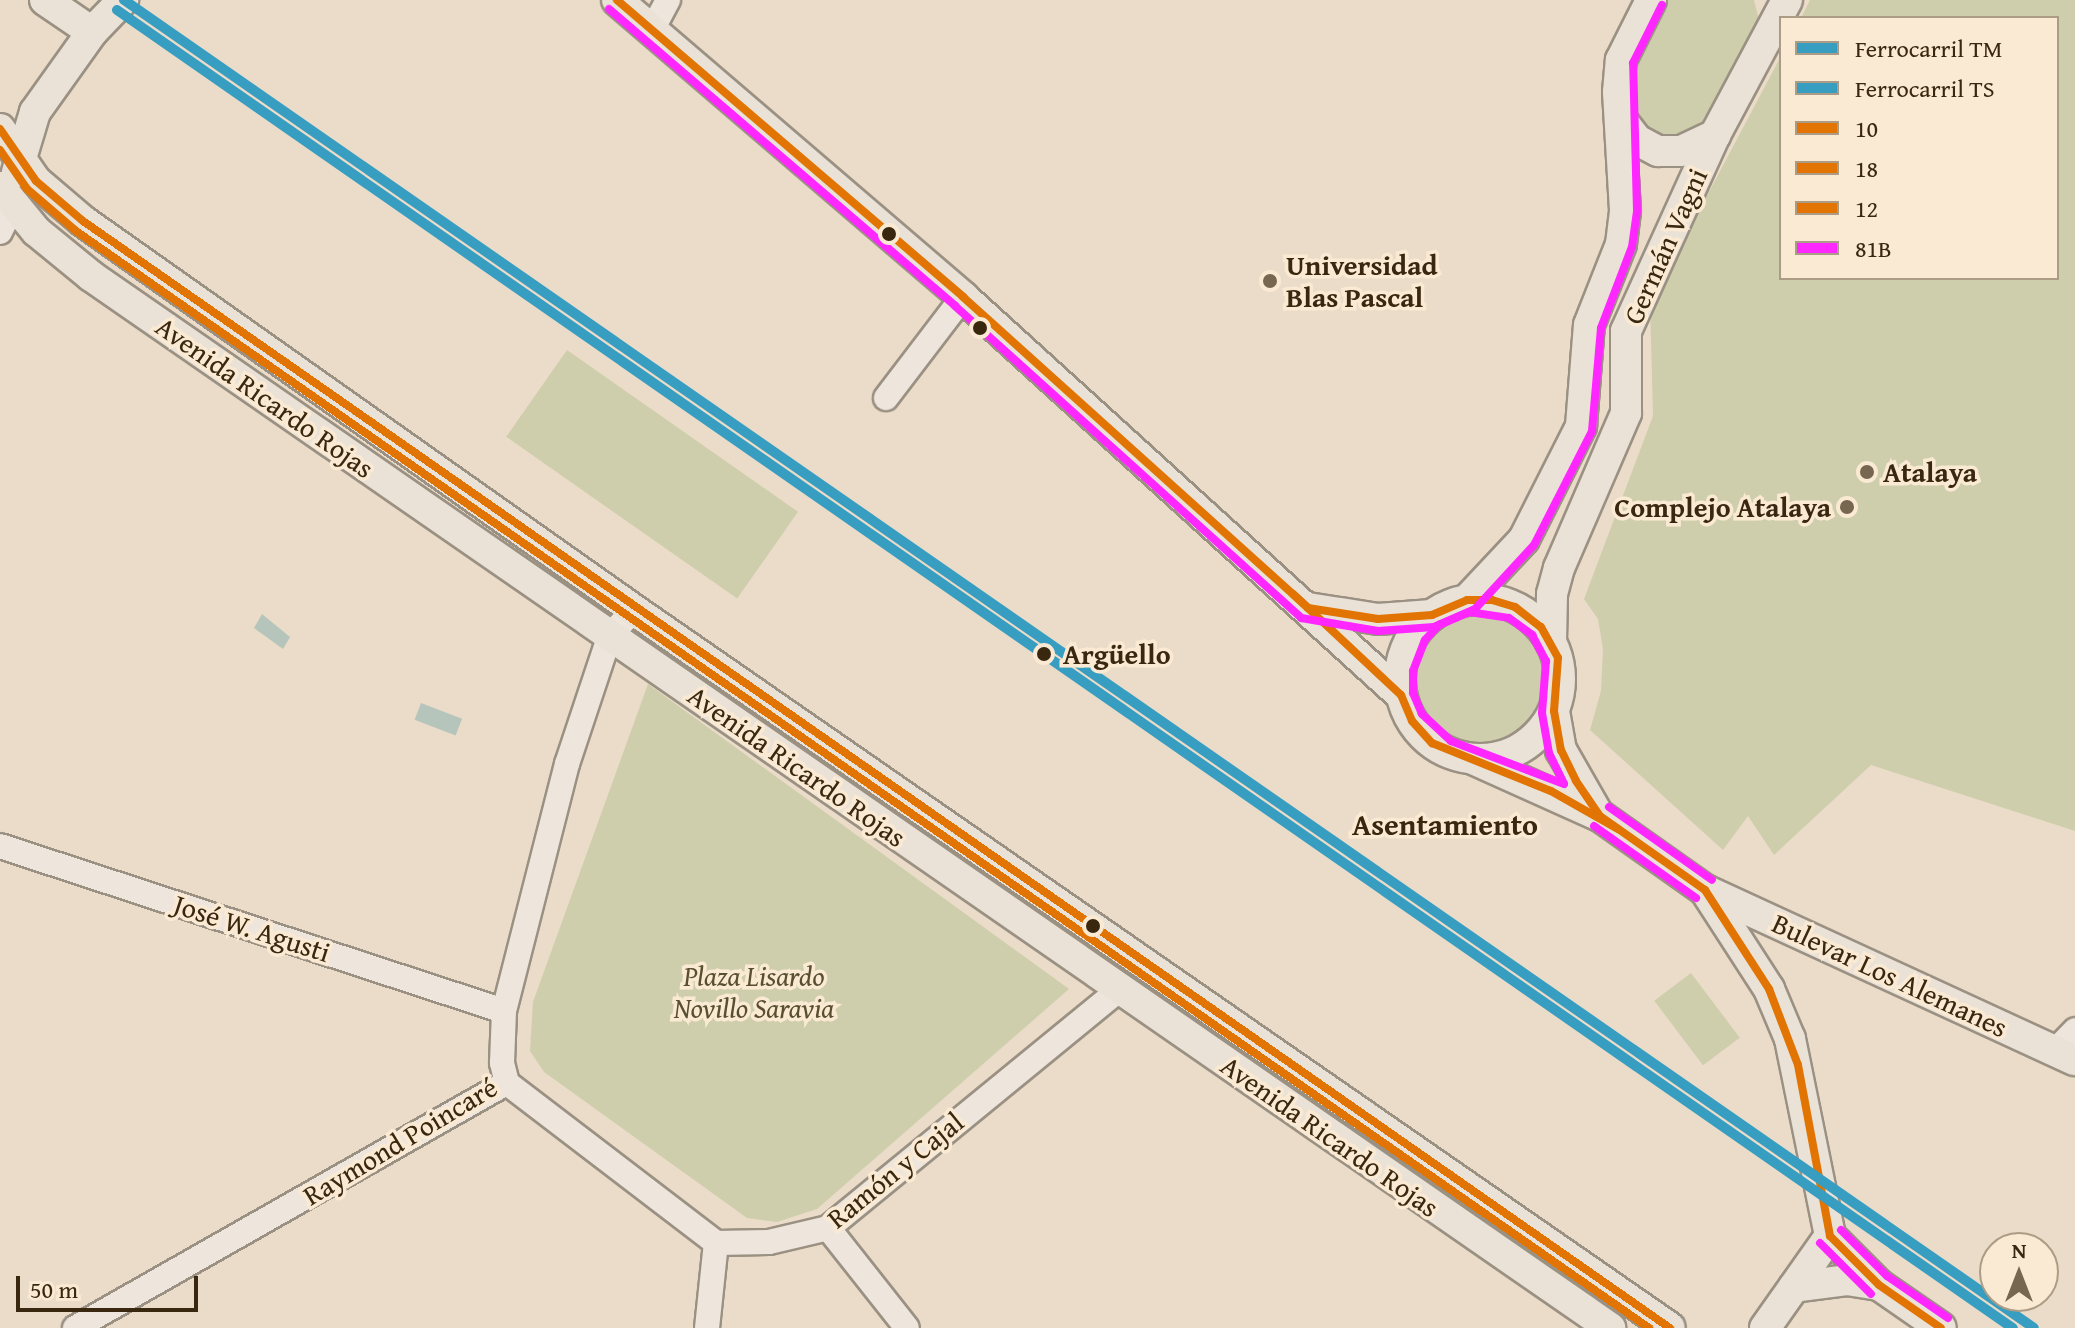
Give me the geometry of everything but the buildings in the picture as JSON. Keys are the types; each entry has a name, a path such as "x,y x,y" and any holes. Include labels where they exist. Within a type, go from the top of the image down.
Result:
{"main road":[{"path":"45,0 92,32"},
{"path":"4,208 35,112 92,32 123,0"},
{"path":"617,0 963,297 1308,608 1401,695 1421,734 1445,751 1473,759 1600,816 1705,890 1769,989"},
{"name":"Germán Vagni","path":"1467,600 1524,539 1581,426 1589,325 1621,244 1625,210 1623,122 1618,92 1621,60 1651,0"},
{"name":"Germán Vagni","path":"1551,642 1552,594 1559,568 1626,413 1626,331 1715,135 1787,0"},
{"path":"1623,122 1637,140 1658,151 1681,151 1715,135"},
{"name":"Avenida Ricardo Rojas","path":"0,129 36,181 83,221 634,610 1670,1328"},
{"name":"Avenida Ricardo Rojas","path":"4,208 91,276 1610,1328"},
{"path":"1308,608 1378,619 1432,615 1467,600 1515,607 1551,642 1560,676 1554,711 1561,750 1600,816"},
{"path":"1401,695 1404,656 1415,633 1432,615"},
{"path":"1473,759 1519,749 1554,711"},
{"name":"Bulevar Los Alemanes","path":"1705,890 1829,948 2068,1047"},
{"path":"1829,948 1795,945 1774,951 1765,970 1769,989 1798,1065 1830,1236 1879,1285 1941,1328"},
{"path":"1119,990 1150,987 1212,1028 1254,1038"},
{"path":"1765,1328 1830,1236"},
{"path":"1794,1287 1847,1280 1879,1285"}],"street":[{"path":"652,30 668,0"},
{"path":"886,398 963,297"},
{"name":"Raymond Poincaré","path":"75,1328 507,1083 502,1063 504,1011 567,764 610,635 634,610"},
{"name":"José W. Agusti","path":"0,846 504,1011"},
{"name":"Ramón y Cajal","path":"716,1243 769,1242 828,1228 1119,990"},
{"path":"507,1083 716,1243 707,1328"},
{"path":"828,1228 907,1328"}],"green space":[{"path":"1664,0 1754,0 1759,20 1708,127 1670,143 1633,120 1629,96 1639,48"},
{"name":"Complejo Atalaya","path":"1810,0 2075,0 2075,831 1871,765 1774,855 1748,816 1723,850 1590,730 1601,691 1603,649 1598,619 1584,599 1653,416 1650,303 1779,60 1779,280 2059,280 2059,16 1802,16"},
{"path":"567,350 798,512 737,599 506,437"},
{"path":"1480,612 1506,617 1529,632 1544,655 1549,681 1544,707 1529,730 1506,745 1480,750 1454,745 1431,730 1416,707 1411,681 1416,655 1431,632 1454,617"},
{"name":"Plaza Lisardo Novillo Saravia","path":"648,684 1069,989 817,1209 777,1222 747,1218 544,1072 530,1051 533,1002"},
{"path":"1691,973 1740,1038 1703,1065 1654,1001"}],"shaded area":[{"path":"262,614 290,637 283,649 254,628"},
{"path":"421,703 462,719 456,736 415,720"}],"rail line":[{"name":"TM","path":"124,0 2034,1328"},
{"name":"TS","path":"117,10 2013,1328"}],"transit line":[{"name":"12","path":"617,0 963,297 1308,608 1378,619 1432,615 1467,600 1492,600 1515,607 1541,627 1558,658 1554,711 1561,750 1576,781 1600,816 1705,890 1769,989 1798,1065 1830,1236 1879,1285 1941,1328"},
{"name":"81B","path":"609,9 955,306 1301,618 1378,631 1434,627 1475,609 1534,545 1592,431 1601,328 1632,247 1637,211 1633,63 1662,5"},
{"name":"10","path":"0,129 36,181 83,221 1670,1328"},
{"name":"18","path":"0,150 27,189 76,231 1649,1328"},
{"name":"12","path":"1293,594 1401,695 1412,721 1432,743 1551,791 1618,829"},
{"name":"81B","path":"1469,612 1509,618 1532,635 1546,661 1542,713 1549,753 1564,784 1451,741 1422,714 1413,693 1413,671 1425,640 1439,625 1469,612"},
{"name":"81B","path":"1609,807 1712,880"},
{"name":"81B","path":"1594,826 1696,898"},
{"name":"81B","path":"1841,1230 1887,1276 1948,1318"},
{"name":"81B","path":"1820,1243 1871,1294"}],"place":[{"name":"Universidad Blas Pascal","path":"1270,281"},
{"name":"Atalaya","path":"1867,472"},
{"name":"Complejo Atalaya","path":"1847,507"},
{"name":"Argüello","path":"1044,654"}],"district":[{"name":"Asentamiento","path":"1445,824"}]}
